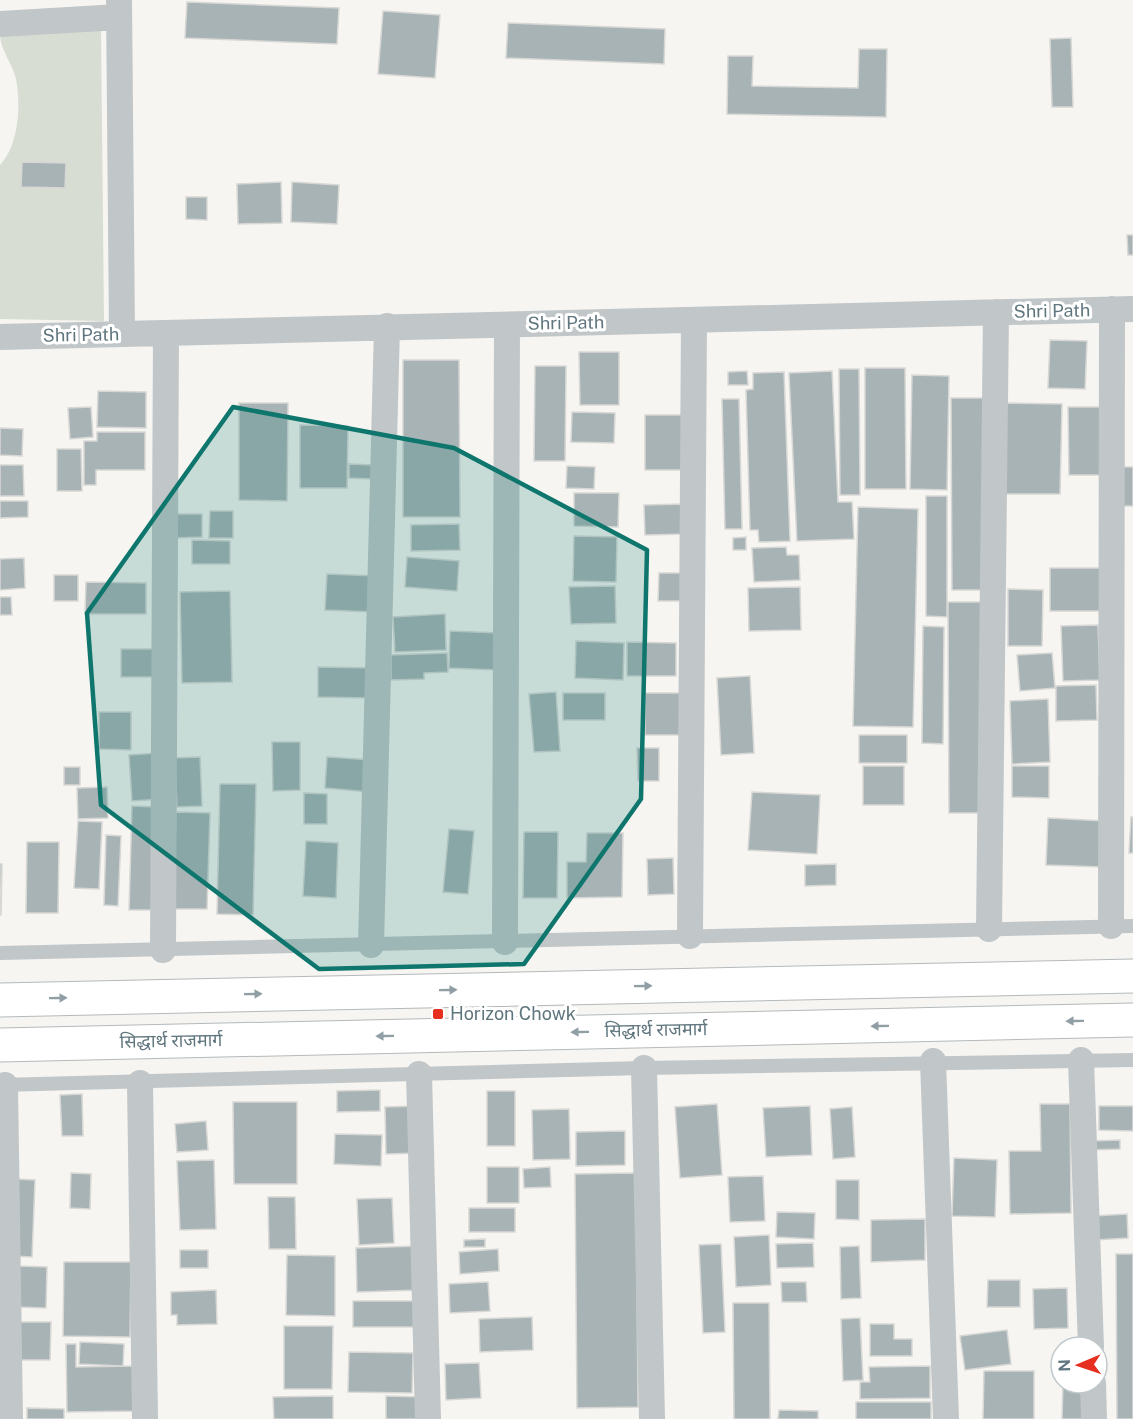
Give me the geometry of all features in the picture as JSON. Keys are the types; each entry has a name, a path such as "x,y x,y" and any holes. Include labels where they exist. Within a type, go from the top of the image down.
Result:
{"highway":[{"path":"0,1000 1133,976"},
{"name":"सिद्धार्थ राजमार्ग","path":"0,1045 1133,1020"}],"street":[{"path":"0,24 119,9 122,334"},
{"path":"1122,309 1122,926"},
{"name":"Shri Path","path":"0,337 1122,309"},
{"path":"989,928 996,312"},
{"path":"690,936 694,320"},
{"path":"505,942 507,325"},
{"path":"371,945 387,327"},
{"path":"163,950 166,333"},
{"path":"1081,1060 1091,1335"},
{"path":"933,1061 946,1419"},
{"path":"644,1068 652,1419"},
{"path":"419,1074 428,1419"},
{"path":"140,1083 145,1419"},
{"path":"3,1085 10,1419"},
{"path":"1093,1395 1094,1419"}],"lane":[{"path":"0,953 1122,926"},
{"path":"3,1085 933,1061 1133,1060"}],"highlighted area":[{"path":"233,407 454,448 647,550 641,799 524,964 319,969 101,805 87,613"}],"shaded area":[{"path":"101,28 104,321 0,319 0,165 15,136 18,101 16,79 2,46 0,34"}],"building":[{"path":"187,2 339,8 337,44 185,38"},
{"path":"383,11 440,15 435,78 378,74"},
{"path":"508,23 665,29 664,64 506,58"},
{"path":"1071,38 1073,107 1052,107 1050,39"},
{"path":"859,49 887,49 886,117 727,114 728,56 753,56 752,86 858,88"},
{"path":"22,162 66,163 65,188 21,187"},
{"path":"281,182 282,223 238,224 237,184"},
{"path":"292,182 339,185 337,224 291,222"},
{"path":"186,197 207,197 207,220 186,219"},
{"path":"1127,235 1133,235 1133,255 1128,255"},
{"path":"1050,340 1087,341 1085,389 1048,388"},
{"path":"579,352 619,352 619,405 580,405"},
{"path":"403,360 459,360 460,517 403,517"},
{"path":"535,366 566,366 565,461 534,461"},
{"path":"865,368 905,368 906,489 865,489"},
{"path":"839,369 859,369 860,495 840,495"},
{"path":"747,371 748,385 728,385 728,372"},
{"path":"832,371 838,502 852,502 854,539 797,541 789,373"},
{"path":"784,372 790,541 759,542 758,530 750,530 746,390 753,389 753,373"},
{"path":"912,375 949,376 947,490 910,489"},
{"path":"98,391 146,392 146,428 97,427"},
{"path":"951,398 985,398 985,590 952,590"},
{"path":"722,399 739,399 742,529 725,529"},
{"path":"239,403 288,403 287,501 239,500"},
{"path":"1005,403 1062,404 1060,494 1004,494"},
{"path":"91,407 93,437 70,439 68,408"},
{"path":"1068,407 1100,407 1101,475 1069,475"},
{"path":"572,412 615,413 614,443 571,442"},
{"path":"645,415 689,415 689,470 645,470"},
{"path":"300,425 348,426 347,488 300,488"},
{"path":"0,428 23,429 22,456 0,455"},
{"path":"97,432 145,432 145,470 96,470 96,485 84,485 84,441 97,441"},
{"path":"57,449 81,449 82,491 57,491"},
{"path":"349,464 372,465 372,479 349,478"},
{"path":"0,465 23,465 24,496 0,496"},
{"path":"567,466 595,467 594,489 566,488"},
{"path":"1122,467 1133,467 1133,506 1122,506"},
{"path":"574,493 619,493 618,527 574,526"},
{"path":"926,496 947,496 947,617 926,616"},
{"path":"0,501 28,501 28,517 0,518"},
{"path":"686,504 686,534 645,535 644,505"},
{"path":"858,507 918,509 913,727 853,726"},
{"path":"210,511 233,511 233,538 209,538"},
{"path":"175,514 202,514 202,537 175,538"},
{"path":"459,524 460,550 411,551 411,525"},
{"path":"574,536 617,537 616,582 573,581"},
{"path":"746,537 746,550 733,550 733,538"},
{"path":"192,540 230,541 230,564 192,564"},
{"path":"786,547 787,555 799,555 800,580 754,582 752,548"},
{"path":"407,557 459,561 457,591 405,587"},
{"path":"24,558 25,588 0,590 0,559"},
{"path":"1050,568 1100,568 1101,611 1050,611"},
{"path":"659,573 688,573 688,601 658,601"},
{"path":"327,574 377,576 375,612 325,610"},
{"path":"54,575 78,575 78,601 54,601"},
{"path":"86,582 146,583 146,614 85,614"},
{"path":"615,586 616,623 571,624 569,587"},
{"path":"800,587 801,630 749,631 748,588"},
{"path":"1008,589 1043,590 1042,646 1008,646"},
{"path":"230,591 232,682 182,683 180,592"},
{"path":"0,597 11,597 12,615 0,615"},
{"path":"948,602 984,602 985,813 949,813"},
{"path":"445,614 446,650 395,652 393,617"},
{"path":"1098,625 1100,680 1063,681 1061,626"},
{"path":"923,626 944,627 943,744 922,743"},
{"path":"450,631 500,633 498,670 449,668"},
{"path":"576,641 624,643 623,680 575,678"},
{"path":"627,642 676,643 676,676 627,676"},
{"path":"121,649 157,649 157,677 121,677"},
{"path":"447,653 448,672 424,673 424,679 391,680 391,655"},
{"path":"1052,653 1055,688 1020,691 1017,655"},
{"path":"318,667 371,668 371,698 318,697"},
{"path":"750,676 754,753 721,755 717,678"},
{"path":"1096,685 1097,720 1056,721 1056,686"},
{"path":"556,692 560,751 534,752 529,694"},
{"path":"563,693 605,693 605,720 563,720"},
{"path":"645,693 684,693 684,735 645,735"},
{"path":"1048,699 1050,762 1012,764 1010,701"},
{"path":"99,712 131,712 131,750 99,749"},
{"path":"859,735 907,735 907,763 859,763"},
{"path":"272,742 300,742 300,790 273,791"},
{"path":"637,748 659,748 659,781 638,781"},
{"path":"158,753 161,799 132,801 129,755"},
{"path":"200,757 202,806 177,807 175,758"},
{"path":"327,757 372,760 370,792 325,788"},
{"path":"863,766 904,766 904,805 863,805"},
{"path":"1012,766 1049,766 1049,798 1012,797"},
{"path":"64,767 80,767 80,785 64,785"},
{"path":"220,784 256,784 253,915 217,914"},
{"path":"107,787 108,818 78,819 77,788"},
{"path":"752,792 820,795 817,854 748,850"},
{"path":"304,793 327,794 327,824 304,824"},
{"path":"132,806 156,807 154,910 129,910"},
{"path":"176,812 210,813 207,909 173,909"},
{"path":"1131,817 1133,817 1133,853 1129,853"},
{"path":"1048,818 1105,821 1103,867 1046,865"},
{"path":"78,821 102,822 99,889 74,888"},
{"path":"449,829 474,831 468,894 443,892"},
{"path":"524,832 558,832 557,898 523,898"},
{"path":"587,833 623,833 622,897 567,898 567,862 586,862"},
{"path":"106,835 121,836 118,906 104,905"},
{"path":"306,841 338,843 336,898 303,896"},
{"path":"27,842 59,842 58,913 26,913"},
{"path":"673,858 674,894 648,895 647,859"},
{"path":"0,864 2,864 1,915 0,915"},
{"path":"836,864 836,885 805,886 805,865"},
{"path":"380,1090 380,1111 337,1112 337,1091"},
{"path":"487,1091 515,1091 515,1146 487,1146"},
{"path":"82,1094 83,1136 62,1136 60,1095"},
{"path":"233,1102 297,1102 297,1184 234,1184"},
{"path":"717,1104 722,1175 680,1178 675,1107"},
{"path":"1040,1104 1070,1104 1071,1213 1010,1214 1009,1151 1041,1151"},
{"path":"417,1106 418,1153 386,1154 385,1107"},
{"path":"810,1106 812,1155 766,1157 763,1108"},
{"path":"1099,1106 1133,1106 1133,1131 1099,1130"},
{"path":"852,1107 855,1157 833,1159 830,1109"},
{"path":"569,1109 570,1159 533,1160 532,1110"},
{"path":"206,1121 208,1150 177,1152 175,1124"},
{"path":"625,1131 625,1165 576,1166 576,1132"},
{"path":"335,1134 382,1135 381,1166 334,1164"},
{"path":"1120,1140 1120,1149 1089,1150 1089,1141"},
{"path":"954,1158 997,1160 995,1217 952,1216"},
{"path":"214,1160 216,1229 180,1230 177,1161"},
{"path":"487,1167 519,1167 519,1203 487,1203"},
{"path":"550,1167 551,1187 524,1188 523,1169"},
{"path":"71,1173 91,1174 90,1209 70,1208"},
{"path":"636,1173 638,1407 577,1408 575,1174"},
{"path":"763,1176 765,1221 730,1222 728,1177"},
{"path":"17,1179 35,1180 32,1257 14,1256"},
{"path":"836,1180 859,1180 859,1220 836,1219"},
{"path":"268,1197 295,1197 296,1249 269,1249"},
{"path":"392,1198 394,1243 359,1245 357,1199"},
{"path":"469,1208 515,1208 515,1232 469,1232"},
{"path":"777,1212 815,1213 814,1239 776,1237"},
{"path":"1127,1214 1128,1238 1095,1240 1094,1216"},
{"path":"925,1219 925,1260 871,1262 871,1220"},
{"path":"769,1235 771,1285 736,1287 734,1237"},
{"path":"485,1239 485,1247 464,1247 464,1240"},
{"path":"813,1243 814,1267 777,1268 776,1244"},
{"path":"721,1244 725,1332 703,1333 699,1245"},
{"path":"419,1246 420,1290 357,1292 356,1248"},
{"path":"859,1246 861,1298 841,1299 840,1247"},
{"path":"498,1249 499,1271 460,1274 459,1252"},
{"path":"180,1250 208,1250 208,1268 180,1268"},
{"path":"1116,1254 1133,1254 1133,1419 1117,1419"},
{"path":"287,1255 335,1256 335,1316 286,1315"},
{"path":"64,1262 131,1262 130,1337 63,1336"},
{"path":"18,1266 47,1267 46,1308 17,1307"},
{"path":"988,1280 1020,1280 1020,1307 987,1307"},
{"path":"488,1282 490,1311 450,1313 449,1284"},
{"path":"781,1282 806,1282 807,1302 782,1302"},
{"path":"1067,1288 1068,1328 1034,1329 1033,1289"},
{"path":"216,1290 217,1324 177,1325 177,1315 171,1315 171,1292"},
{"path":"353,1301 414,1301 415,1327 353,1327"},
{"path":"733,1303 769,1303 770,1419 734,1419"},
{"path":"532,1317 533,1350 480,1352 479,1319"},
{"path":"860,1318 863,1380 843,1381 841,1319"},
{"path":"18,1322 51,1322 50,1360 18,1360"},
{"path":"870,1324 894,1324 894,1339 912,1339 912,1356 870,1356"},
{"path":"284,1326 333,1326 332,1389 284,1389"},
{"path":"1007,1330 1011,1364 965,1370 960,1336"},
{"path":"80,1342 124,1344 123,1366 79,1364"},
{"path":"66,1344 76,1344 76,1367 134,1366 135,1411 67,1412"},
{"path":"349,1352 413,1353 412,1393 348,1392"},
{"path":"479,1363 481,1398 446,1400 445,1364"},
{"path":"930,1366 930,1398 860,1399 860,1382 870,1382 869,1367"},
{"path":"984,1371 1034,1371 1034,1419 983,1419"},
{"path":"1063,1395 1087,1395 1086,1419 1062,1419"},
{"path":"333,1396 333,1419 274,1419 273,1397"},
{"path":"386,1396 422,1397 421,1419 386,1419"},
{"path":"856,1402 931,1402 931,1419 856,1419"},
{"path":"27,1408 64,1409 64,1419 27,1419"},
{"path":"779,1410 818,1411 818,1419 778,1419"}],"place":[{"name":"Horizon Chowk","path":"438,1014"}]}
